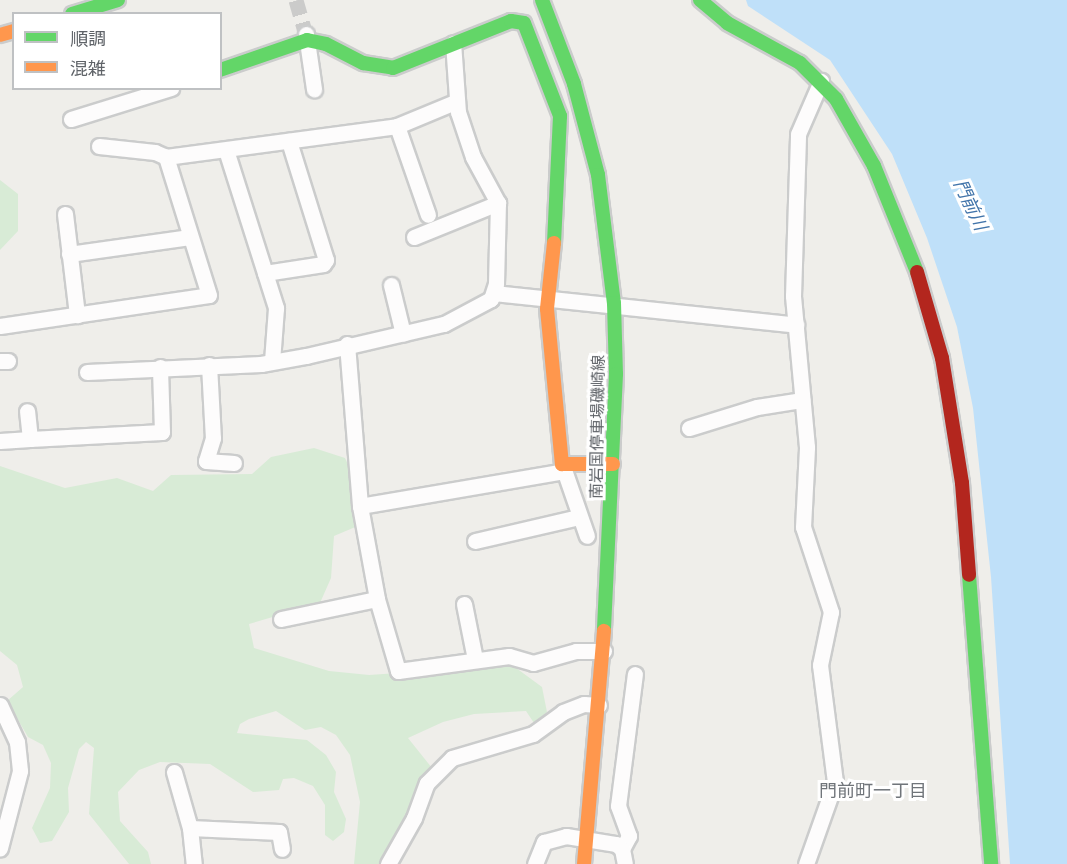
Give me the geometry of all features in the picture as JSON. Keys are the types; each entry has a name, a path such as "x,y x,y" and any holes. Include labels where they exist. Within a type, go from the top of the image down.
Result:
{"main road":[{"path":"79,12 118,0"},
{"name":"南岩国停車場磯崎線","path":"542,0 574,84 598,175 614,303 613,464 604,651 584,864"},
{"path":"700,0 727,23 782,50 821,81 855,130 894,210 916,267 942,358 965,506 991,864"},
{"path":"222,69 306,36 383,68 518,19 524,23 560,116 547,328 563,467 613,464"}],"street":[{"path":"306,36 314,89"},
{"path":"453,43 455,102 473,157 498,203 494,293"},
{"path":"806,864 835,782 820,665 831,612 803,527 807,447 796,325 794,166 798,134 821,81"},
{"path":"71,120 165,90"},
{"path":"99,146 155,152 166,157 226,150 397,126 455,102"},
{"path":"397,126 428,215"},
{"path":"265,273 323,264 326,260 289,141"},
{"path":"226,150 265,273 277,319 272,361"},
{"path":"0,326 209,295 166,157"},
{"path":"414,237 498,203"},
{"path":"65,214 76,315"},
{"path":"69,254 190,237"},
{"path":"391,285 403,334"},
{"path":"87,372 272,361 403,334 464,315 494,293 550,296 796,325"},
{"path":"347,344 360,506 377,599 398,671 509,656 532,663 576,651 604,651"},
{"path":"209,365 213,438 206,461 234,463"},
{"path":"0,441 162,432 160,367"},
{"path":"689,429 757,407 802,400"},
{"path":"27,411 30,439"},
{"path":"360,506 563,467 587,536"},
{"path":"475,541 579,517"},
{"path":"281,619 377,599"},
{"path":"464,604 475,659"},
{"path":"624,856 628,836 618,806 635,674"},
{"path":"388,864 414,818 427,783 452,758 533,735 563,712 584,704 599,705"},
{"path":"0,705 17,742 20,771 0,848"},
{"path":"174,772 190,828 194,864"},
{"path":"190,828 279,832 282,849"},
{"path":"535,864 544,842 555,837 606,840 624,856"}],"green space":[{"path":"0,180 18,194 18,231 0,250"},
{"path":"314,448 345,458 355,479 360,525 334,536 331,578 320,603 249,624 254,648 329,671 369,675 512,665 542,687 547,712 534,723 526,711 474,714 443,722 408,738 432,768 383,864 354,864 360,802 350,755 336,735 321,727 305,730 276,711 240,724 237,733 307,740 326,755 336,772 334,792 346,819 344,832 333,841 325,835 325,805 313,786 294,778 283,779 279,790 253,792 210,764 160,762 139,770 118,792 120,821 148,852 151,864 129,864 89,814 94,748 86,742 79,749 68,788 69,812 52,841 40,843 32,828 50,788 51,763 43,745 28,737 7,701 23,687 17,665 0,651 0,466 65,488 117,478 153,491 171,475 252,474 271,457"}],"water":[{"name":"門前川","path":"746,0 1067,0 1067,864 1010,864 991,577 973,408 957,327 927,238 892,154 830,60 748,6"}],"tunnel":[{"path":"296,0 305,31"}],"traffic: fast":[{"path":"79,12 118,0"},
{"path":"542,0 574,84 598,175 614,303 616,374 604,631"},
{"path":"700,0 727,23 800,63 836,99 874,166 917,272"},
{"path":"222,69 307,40 326,44 363,63 393,68 511,21 524,23 560,116 554,243"},
{"path":"969,575 991,864"}],"traffic: slow":[{"path":"0,35 12,32"},
{"path":"554,243 547,309 562,464 613,464"},
{"path":"584,864 604,631"}],"traffic: jam":[{"path":"917,272 942,358 962,483 969,575"}],"district":[{"name":"門前町一丁目","path":"873,791"}]}
